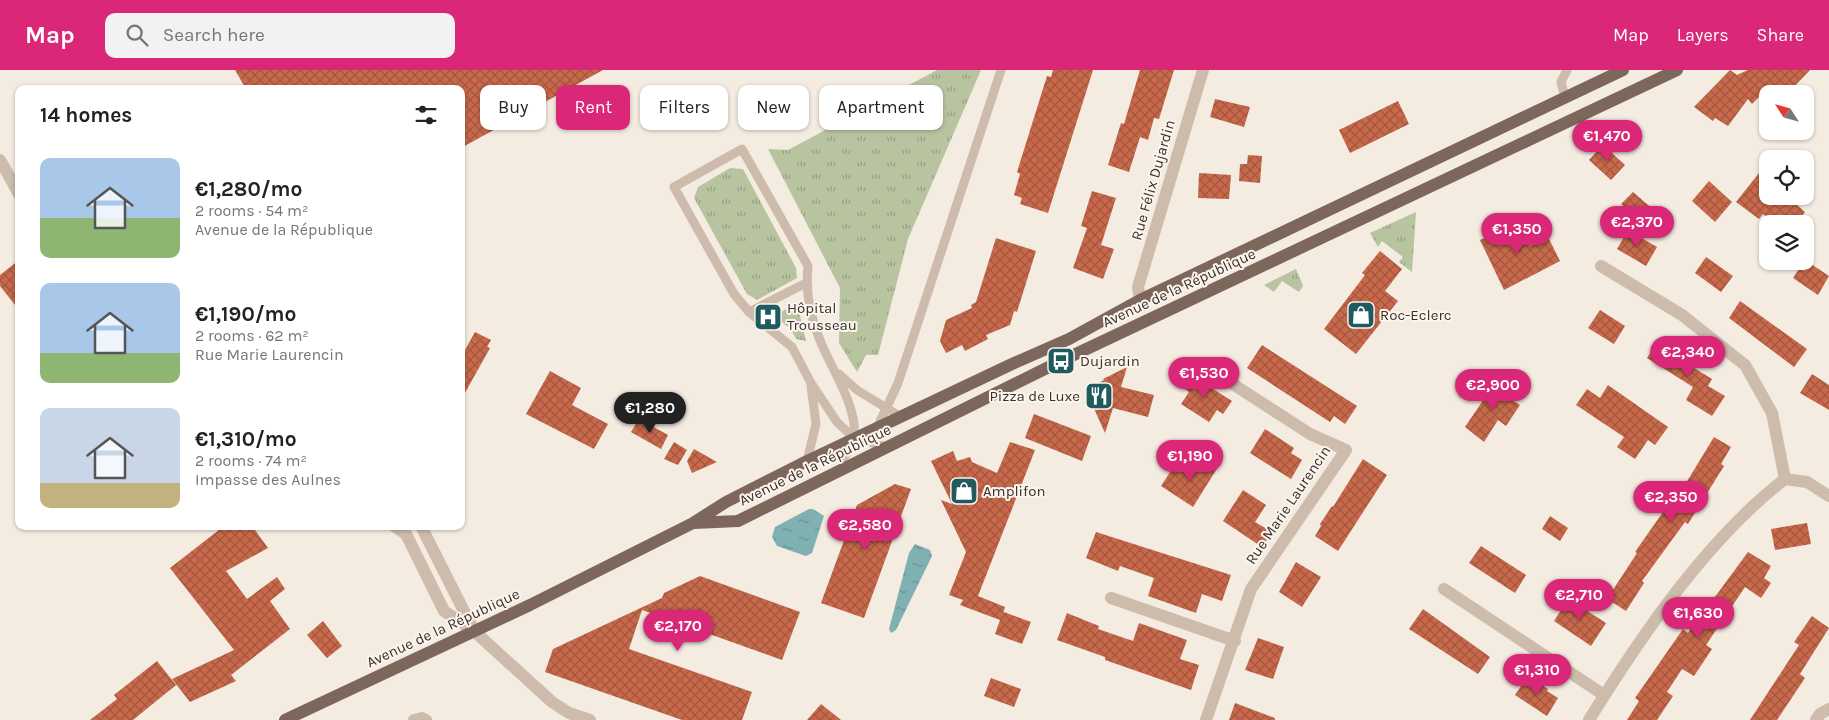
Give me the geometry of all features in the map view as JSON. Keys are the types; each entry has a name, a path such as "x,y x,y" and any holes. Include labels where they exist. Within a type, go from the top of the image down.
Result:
{"main road":[{"name":"Avenue de la République","path":"285,720 474,631 693,523 726,502 807,461 859,440 901,416 1069,339 1140,300 1623,70"},
{"name":"Avenue de la République","path":"693,523 738,521 1061,361 1676,70"}],"street":[{"name":"Rue Félix Dujardin","path":"1140,300 1138,287 1202,70"},
{"path":"0,160 15,187"},
{"path":"1601,266 1682,314 1744,365 1772,413 1785,479"},
{"name":"Rue Marie Laurencin","path":"1206,720 1252,589 1346,450 1310,434 1211,370"},
{"path":"1589,720 1668,604 1754,503 1785,479 1807,482 1829,496"},
{"path":"400,530 406,534 444,611 474,631 515,671 552,702 569,713 590,720"},
{"path":"422,530 474,631"},
{"path":"1444,589 1604,696"},
{"path":"1111,598 1235,641"},
{"path":"1816,720 1820,714 1829,709"}],"lane":[{"path":"878,428 898,383 1002,70"},
{"path":"1565,97 1561,82 1567,70"},
{"path":"859,440 850,406 837,372 822,346 813,322 806,283 808,266 804,255 742,149 674,187 734,294 749,312 792,347 811,383 833,418 859,440 888,447"},
{"path":"749,312 806,283"},
{"path":"837,372 857,390 886,409 901,416"},
{"path":"807,461 816,424 811,383"},
{"path":"817,482 844,458 859,440"}],"green space":[{"path":"937,70 981,70 908,239 878,355 866,355 857,372 839,343 840,288 768,149 788,150 825,130 943,130 943,85 909,85"},
{"path":"730,168 743,169 796,268 797,278 757,300 747,294 694,198 698,187"},
{"path":"1416,212 1412,272 1399,262 1403,257 1382,241 1378,247 1370,233"},
{"path":"1296,269 1303,286 1299,292 1282,281 1274,292 1264,285"},
{"path":"797,303 806,341 796,339 790,328 774,316"}],"water":[{"path":"809,509 813,509 824,516 812,553 806,556 777,546 772,537 775,527"},
{"path":"915,544 930,550 932,556 896,630 891,633 889,629 909,553"}],"building":[{"path":"235,70 603,70 576,85 556,85 556,96 546,101 546,85 480,85 480,130 494,130 465,146 465,85 244,85"},
{"path":"1053,70 1093,70 1048,213 1020,204 1022,198 1014,195 1020,174 1017,172 1047,76 1051,77"},
{"path":"1140,70 1174,70 1159,119 1154,118 1148,140 1140,137 1129,172 1108,165 1121,123 1124,124"},
{"path":"1730,70 1737,75 1748,70 1810,70 1796,85 1759,85 1759,97 1752,104 1748,99 1728,126 1715,118 1713,121 1694,107"},
{"path":"1215,99 1250,107 1244,127 1210,117"},
{"path":"1398,101 1409,124 1350,153 1339,130"},
{"path":"1603,145 1625,165 1611,180 1589,160"},
{"path":"1248,155 1262,156 1260,183 1239,181 1240,164 1247,164"},
{"path":"1199,173 1231,175 1229,199 1198,198"},
{"path":"1759,173 1759,205 1797,205 1805,212 1803,215 1763,214 1759,215 1759,219 1736,202"},
{"path":"1709,181 1732,202 1715,222 1692,201"},
{"path":"1092,191 1116,198 1101,245 1114,249 1103,279 1073,268 1087,228 1081,226"},
{"path":"1633,192 1654,210 1642,223 1621,204"},
{"path":"1518,221 1530,246 1548,237 1560,261 1504,290 1480,240"},
{"path":"1628,230 1657,247 1646,266 1617,249"},
{"path":"996,238 1036,251 1017,312 1014,311 1010,325 986,335 988,339 965,351 962,345 946,353 940,341 946,320 972,308 971,305 976,302"},
{"name":"Roc-Eclerc","path":"1380,251 1402,269 1385,291 1398,301 1356,354 1324,329 1365,275 1362,273"},
{"path":"1706,257 1733,276 1721,292 1695,273"},
{"path":"15,263 15,305 0,286 0,275"},
{"path":"1814,266 1829,276 1818,295 1793,278 1798,270 1814,270"},
{"path":"1740,301 1807,349 1794,367 1729,318"},
{"path":"1600,310 1625,326 1614,344 1588,328"},
{"path":"475,332 491,340 487,347 490,348 465,393 465,350"},
{"path":"1659,340 1684,356 1681,360 1712,379 1708,386 1725,396 1712,416 1686,400 1693,387 1647,358"},
{"path":"1262,345 1357,406 1345,424 1334,416 1330,422 1247,368"},
{"path":"1127,367 1121,387 1154,395 1148,417 1113,408 1105,433 1087,393 1097,388 1095,385 1103,379"},
{"path":"550,371 581,388 572,405 608,424 594,449 526,414"},
{"path":"1812,374 1829,385 1829,410 1800,393"},
{"path":"1191,375 1232,401 1223,414 1217,410 1209,422 1181,404 1189,392 1183,388"},
{"path":"1501,381 1517,392 1512,400 1520,405 1506,426 1498,420 1484,442 1465,427 1492,387 1496,390"},
{"path":"1608,385 1668,427 1655,445 1648,440 1635,459 1617,447 1624,437 1576,405 1587,389 1600,398"},
{"path":"1034,414 1091,436 1082,461 1025,438"},
{"path":"639,419 668,435 661,449 631,432"},
{"path":"1265,429 1294,448 1291,453 1302,460 1291,479 1250,453"},
{"path":"1714,437 1731,447 1721,464 1724,466 1688,524 1685,522 1642,581 1644,583 1626,611 1607,599 1637,553 1635,552 1684,482 1686,483"},
{"path":"674,442 687,450 678,465 664,459"},
{"path":"1010,442 1035,450 978,596 1005,607 1003,614 1004,612 1031,622 1022,644 995,634 1000,620 960,605 963,600 949,595 966,552 941,500 952,504 931,461 953,451 957,461 970,457 972,462 997,473"},
{"path":"694,449 717,462 692,473 687,461"},
{"path":"1203,458 1218,467 1193,507 1161,486 1176,463 1193,475"},
{"path":"1363,459 1387,475 1338,551 1315,536 1321,526 1320,524"},
{"path":"895,484 911,489 864,618 821,603 857,505"},
{"path":"1243,490 1266,505 1255,522 1272,532 1262,547 1223,521"},
{"path":"1550,516 1568,528 1560,541 1542,529"},
{"path":"1807,523 1811,544 1775,550 1771,529"},
{"path":"219,530 255,530 268,548 226,571 247,599 277,577 285,589 270,601 290,629 231,675 236,681 190,702 172,679 234,650 170,568"},
{"path":"1096,532 1231,575 1222,601 1202,594 1196,613 1148,596 1154,578 1120,566 1118,571 1086,558"},
{"path":"1481,546 1526,575 1515,593 1469,563"},
{"path":"1748,552 1771,566 1764,578 1771,583 1761,598 1745,587 1706,645 1712,649 1694,676 1682,669 1667,692 1673,696 1657,720 1627,720 1639,701 1635,698 1683,629 1688,633 1707,603 1709,605"},
{"path":"1296,562 1321,577 1302,607 1279,592"},
{"path":"700,576 800,612 782,660 642,610 629,649 752,692 742,720 682,720 545,672 553,649 662,598 664,593"},
{"path":"1564,596 1606,623 1591,646 1554,621 1561,610 1556,607"},
{"path":"1423,609 1490,657 1478,674 1409,629"},
{"path":"1067,613 1099,626 1098,629 1133,641 1139,623 1187,640 1180,659 1199,665 1191,690 1105,660 1105,657 1057,640"},
{"path":"1812,616 1829,628 1800,674 1805,678 1777,720 1750,720 1799,645 1794,642"},
{"path":"323,621 342,646 327,658 307,635"},
{"path":"1258,638 1284,647 1273,679 1245,670"},
{"path":"157,661 176,685 133,720 90,720 117,699 114,695"},
{"path":"1528,676 1558,698 1547,716 1515,695"},
{"path":"991,678 1021,689 1014,707 984,696"},
{"path":"1235,703 1275,718 1275,720 1229,720"},
{"path":"821,704 841,720 807,720"}],"place":[{"name":"Roc-Eclerc","path":"1361,315"},
{"name":"Hôpital Trousseau","path":"768,317"},
{"name":"Dujardin","path":"1061,361"},
{"name":"Pizza de Luxe","path":"1099,396"},
{"name":"Amplifon","path":"964,491"}]}
